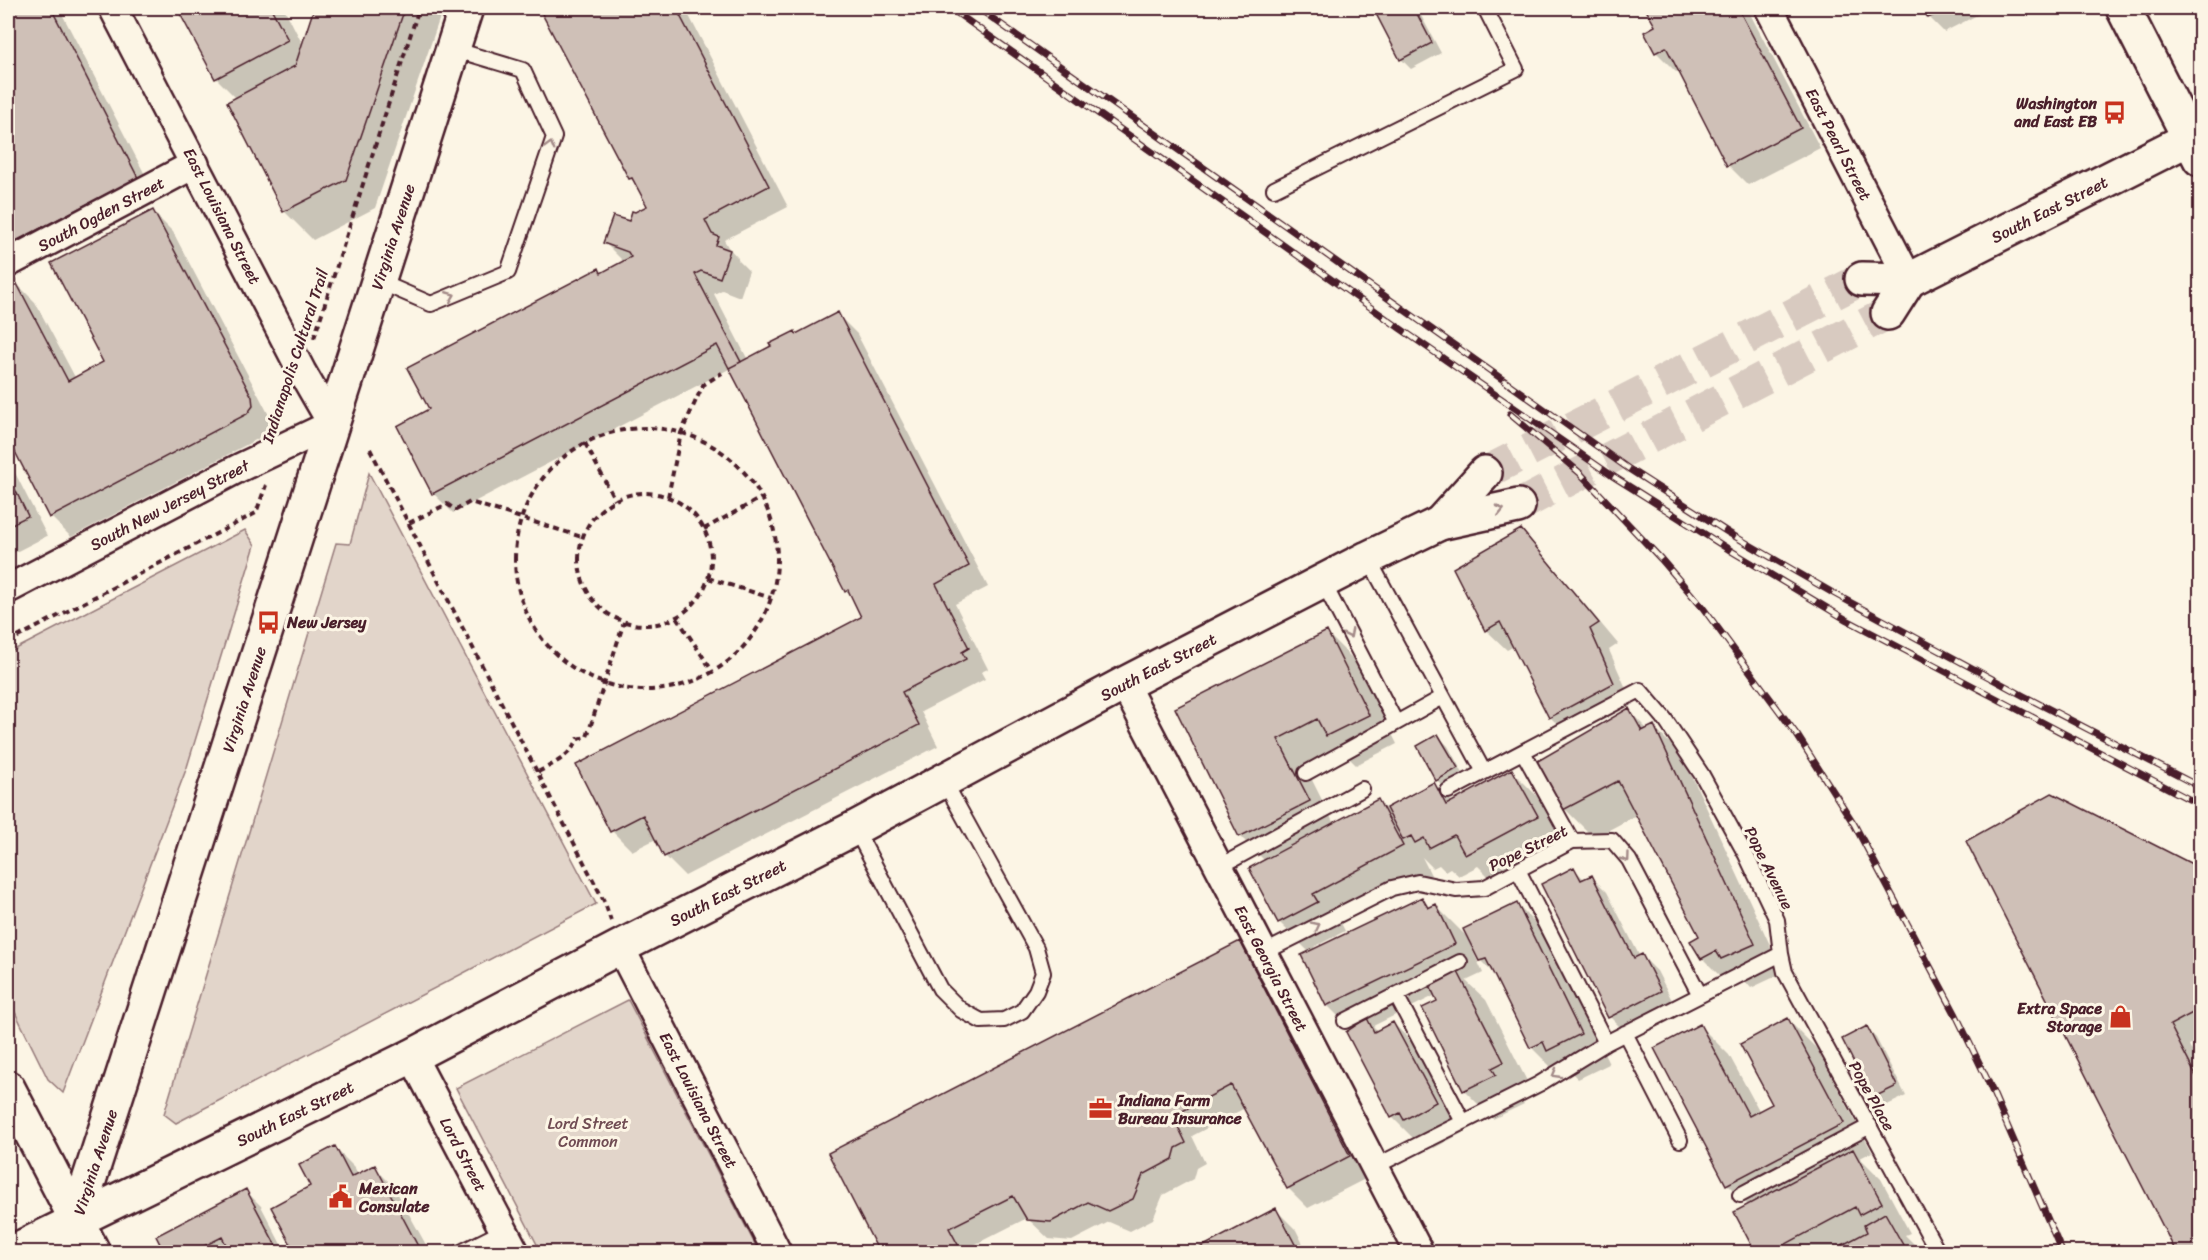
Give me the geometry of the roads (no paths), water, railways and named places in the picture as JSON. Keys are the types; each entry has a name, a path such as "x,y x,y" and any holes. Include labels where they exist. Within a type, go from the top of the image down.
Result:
{"main road":[{"name":"Virginia Avenue","path":"62,1252 76,1221 466,8"},
{"path":"2123,8 2197,144"},
{"name":"South East Street","path":"1862,279 1909,280 2197,144"},
{"path":"1888,313 1909,280"},
{"name":"South East Street","path":"1440,523 1485,473"},
{"name":"South East Street","path":"12,1252 412,1056 944,782 1124,684 1368,558 1440,523 1518,506"},
{"path":"8,1088 93,1252"}],"street":[{"name":"East Louisiana Street","path":"113,8 302,372 332,424"},
{"name":"East Pearl Street","path":"1769,8 1909,280"},
{"name":"South Ogden Street","path":"8,263 195,164"},
{"name":"South New Jersey Street","path":"8,589 239,468 332,424"},
{"name":"East Georgia Street","path":"1124,684 1419,1252"},
{"name":"East Louisiana Street","path":"620,948 777,1252"},
{"name":"Lord Street","path":"412,1056 509,1242"}],"lane":[{"path":"1274,189 1516,69 1485,8"},
{"path":"378,281 431,304 508,272 554,137 523,70 453,49"},
{"path":"1368,558 1484,772"},
{"path":"1323,582 1396,723"},
{"name":"Pope Avenue","path":"1448,791 1640,690 1664,718 1702,776 1746,855 1777,920 1781,954"},
{"path":"1306,773 1443,697"},
{"path":"1523,752 1572,841"},
{"path":"855,828 940,989 962,1011 981,1021 1004,1020 1022,1011 1036,991 1043,973 1036,948 944,782"},
{"path":"1219,867 1362,789"},
{"name":"Pope Street","path":"1263,952 1392,888 1418,882 1456,890 1484,888 1572,841 1612,840 1629,860 1700,995"},
{"path":"1518,870 1605,1043"},
{"path":"1374,1167 1462,1120 1539,1084 1605,1043 1781,954"},
{"name":"Pope Place","path":"1781,954 1785,972 1938,1252"},
{"path":"1345,1021 1460,962"},
{"path":"1396,995 1462,1120"},
{"path":"1625,1033 1680,1140"},
{"path":"1740,1195 1870,1126"},
{"path":"461,1252 509,1242"}],"tunnel":[{"path":"1485,473 1862,279"},
{"path":"1518,506 1888,313"}],"railway":[{"path":"950,8 1401,329 1611,475 1847,620 2200,805"},
{"path":"978,8 1629,469 1729,533 1833,593 2200,787"},
{"path":"1510,414 1580,473 1661,559 1703,608 1797,735 1854,824 1956,1015 1987,1079 2062,1252"}],"place":[{"name":"Washington and East EB","path":"2115,112"},
{"name":"New Jersey","path":"269,622"},
{"name":"Extra Space Storage","path":"2120,1017"},
{"name":"Indiana Farm Bureau Insurance","path":"1100,1109"},
{"name":"Mexican Consulate","path":"341,1197"}],"park label":[{"name":"Lord Street Common","path":"588,1132"}]}
